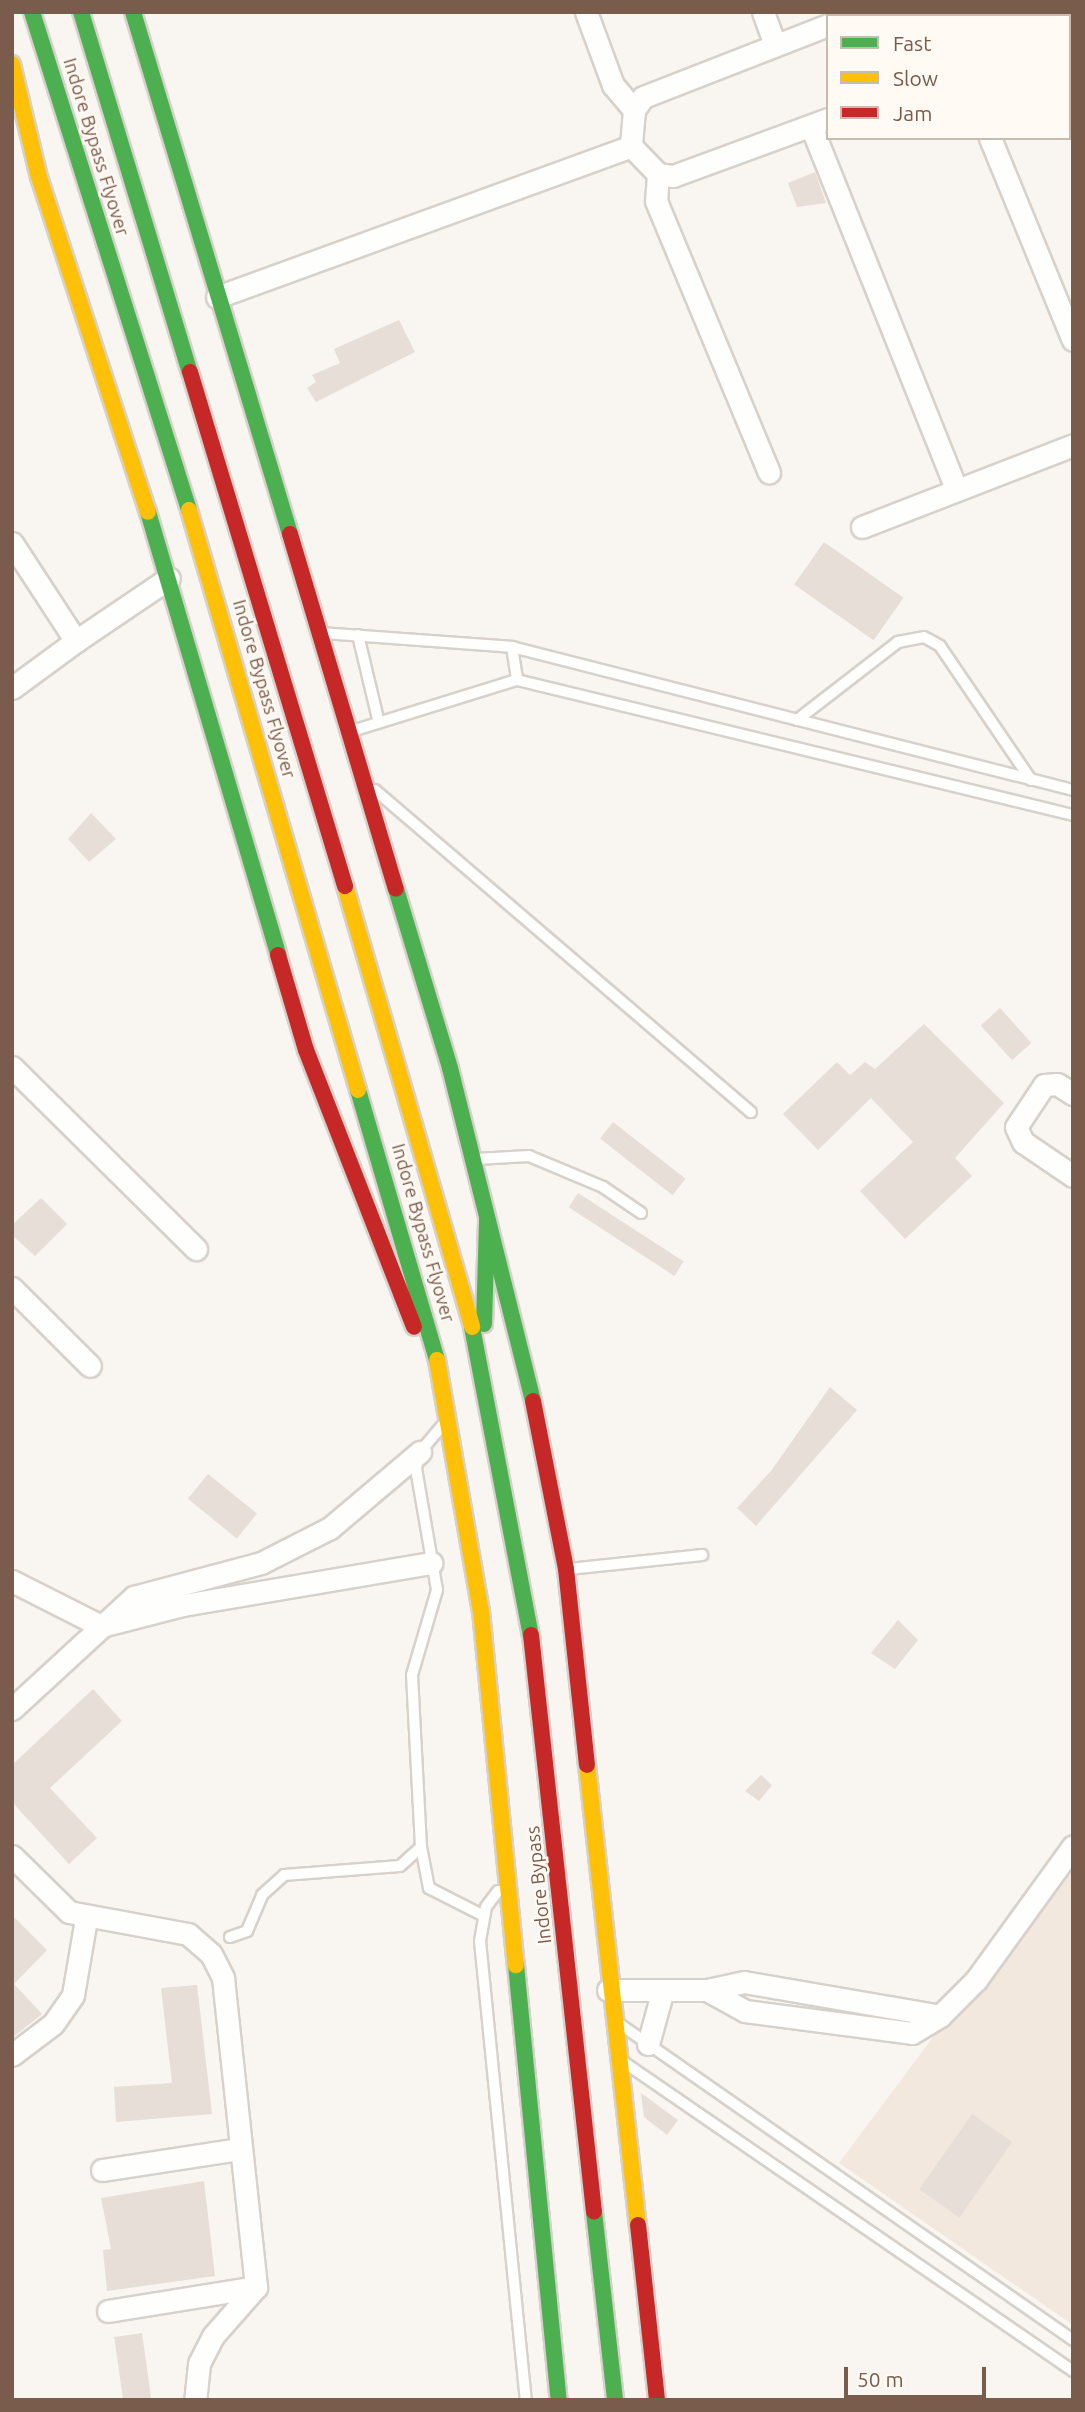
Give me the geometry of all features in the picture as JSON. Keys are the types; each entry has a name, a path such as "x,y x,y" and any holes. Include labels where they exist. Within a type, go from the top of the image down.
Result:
{"main road":[{"name":"Indore Bypass Flyover","path":"32,12 231,649 443,1380"},
{"name":"Indore Bypass Flyover","path":"81,12 258,588 483,1368"},
{"path":"133,12 365,782 472,1160 531,1392 566,1569 610,2017 657,2400"},
{"path":"12,64 39,177 169,578 306,1050 391,1279 443,1380"},
{"path":"483,1368 487,1221"},
{"name":"Indore Bypass","path":"483,1368 517,1546 552,1807 615,2400"},
{"name":"Indore Bypass","path":"443,1380 481,1611 559,2400"}],"street":[{"path":"586,12 613,85 634,110"},
{"path":"763,12 775,45"},
{"path":"769,472 656,201 658,174 631,146 634,110 643,97 826,26"},
{"path":"658,174 704,170 819,123 956,488"},
{"path":"991,140 1073,340"},
{"path":"217,297 631,146"},
{"path":"862,527 1073,444"},
{"path":"12,543 76,642"},
{"path":"12,688 169,578"},
{"path":"12,1067 196,1249"},
{"path":"1073,1094 1044,1085 1016,1127 1023,1142 1073,1176"},
{"path":"12,1288 90,1366"},
{"path":"12,1709 134,1597 261,1563 330,1528 420,1452"},
{"path":"12,1581 101,1626 183,1605 431,1563"},
{"path":"608,1990 707,1990 745,2011 912,2033 940,2016 976,1980 1073,1846"},
{"path":"12,1856 53,1899 86,1919 188,1934 211,1954 222,1978 256,2287 214,2336 199,2364 195,2400"},
{"path":"12,2055 54,2024 73,1995 86,1919"},
{"path":"648,2043 663,1990"},
{"path":"102,2170 239,2149"},
{"path":"108,2311 256,2287"}],"lane":[{"path":"319,632 512,647 1073,790"},
{"path":"358,635 379,723"},
{"path":"797,720 898,642 924,637 940,646 1031,779"},
{"path":"512,647 517,680"},
{"path":"349,732 517,680 1073,815"},
{"path":"365,782 751,1112"},
{"path":"472,1160 529,1156 603,1187 641,1213"},
{"path":"450,1418 420,1452 418,1490 437,1590 412,1675 425,1833 421,1847 429,1888 484,1916"},
{"path":"566,1569 702,1555"},
{"path":"230,1937 247,1931 262,1895 284,1875 400,1866 421,1847"},
{"path":"507,1877 484,1916 480,1941 526,2400"},
{"path":"610,2017 1073,2340"},
{"path":"615,2056 1073,2371"}],"shaded area":[{"path":"1073,1850 1073,2325 839,2163"}],"building":[{"path":"815,172 826,203 797,207 788,183"},
{"path":"399,320 415,352 316,402 307,388 316,382 312,375 340,363 334,349"},
{"path":"824,542 903,598 874,640 794,585"},
{"path":"91,813 116,839 89,862 68,839"},
{"path":"1000,1008 1031,1043 1012,1060 981,1025"},
{"path":"924,1024 1004,1103 955,1158 972,1176 905,1239 860,1191 913,1142 871,1098 818,1150 783,1114 837,1062 850,1075 865,1062 875,1069"},
{"path":"613,1122 685,1179 673,1195 600,1139"},
{"path":"578,1193 684,1262 674,1276 569,1207"},
{"path":"41,1198 67,1224 35,1256 12,1235 12,1225"},
{"path":"830,1387 857,1410 756,1526 737,1508 771,1471"},
{"path":"208,1474 257,1514 237,1539 188,1499"},
{"path":"898,1620 918,1640 895,1669 871,1653"},
{"path":"93,1689 122,1721 50,1788 97,1838 69,1864 12,1802 12,1765"},
{"path":"761,1775 772,1785 759,1801 745,1791"},
{"path":"12,1915 47,1950 14,1984 42,2014 12,2038"},
{"path":"197,1985 212,2114 116,2122 114,2087 172,2083 161,1988"},
{"path":"641,2093 678,2120 667,2135 644,2117"},
{"path":"972,2114 1012,2142 959,2217 919,2189"},
{"path":"204,2181 215,2276 107,2291 103,2250 111,2249 101,2198"},
{"path":"142,2333 151,2400 123,2400 114,2337"}],"traffic: fast":[{"path":"32,12 189,510"},
{"path":"81,12 190,372"},
{"path":"133,12 290,534"},
{"path":"148,512 278,955"},
{"path":"396,889 450,1068 533,1401"},
{"path":"358,1090 437,1360"},
{"path":"484,1324 487,1221"},
{"path":"472,1327 531,1635"},
{"path":"516,1965 559,2400"},
{"path":"594,2212 615,2400"}],"traffic: slow":[{"path":"12,64 39,177 148,512"},
{"path":"189,510 358,1090"},
{"path":"345,886 472,1327"},
{"path":"437,1360 481,1611 516,1965"},
{"path":"587,1765 638,2225"}],"traffic: jam":[{"path":"190,372 345,886"},
{"path":"290,534 396,889"},
{"path":"278,955 306,1050 414,1327"},
{"path":"533,1401 566,1569 587,1765"},
{"path":"531,1635 594,2212"},
{"path":"638,2225 657,2400"}]}
